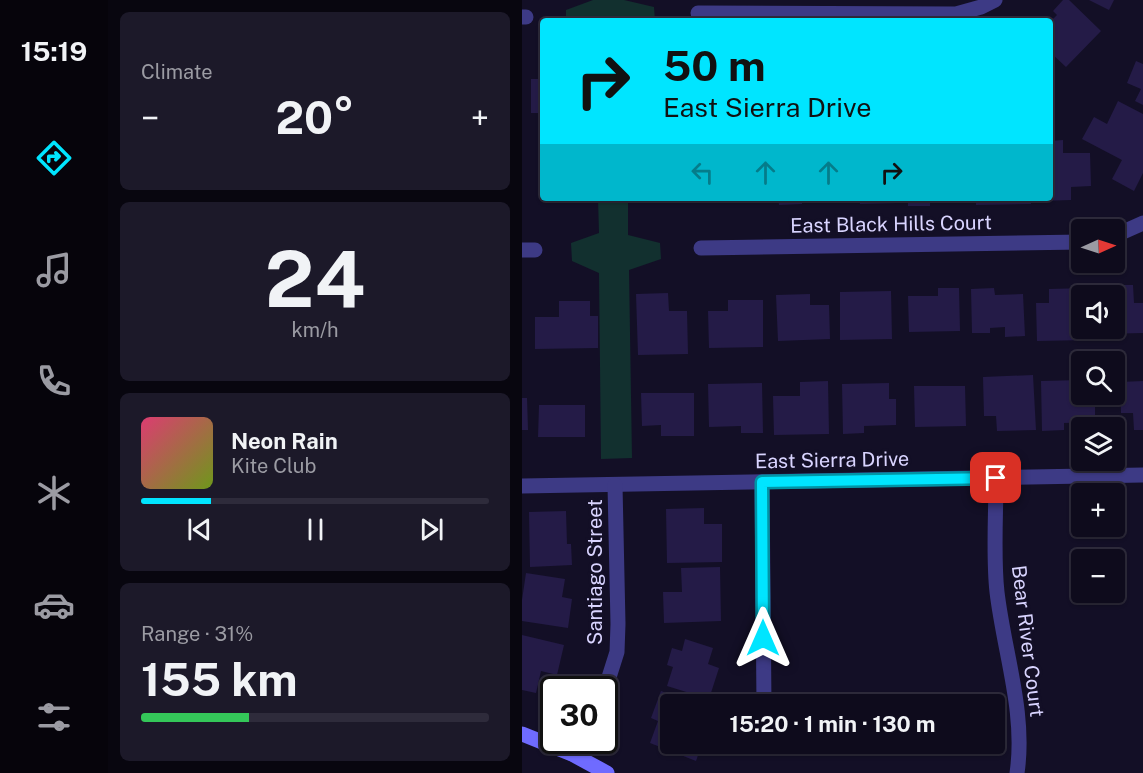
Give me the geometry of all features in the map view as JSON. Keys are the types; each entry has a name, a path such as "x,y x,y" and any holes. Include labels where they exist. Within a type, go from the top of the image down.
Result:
{"main road":[{"path":"522,734 540,739"},
{"path":"583,754 607,773"}],"street":[{"path":"698,13 956,14 981,7 995,0"},
{"path":"1125,231 1143,223"},
{"name":"East Black Hills Court","path":"701,248 1071,242"},
{"name":"East Sierra Drive","path":"522,486 1143,475"},
{"name":"Bear River Court","path":"996,478 997,590 1018,714 1020,753 1017,773"},
{"path":"762,482 764,694"},
{"name":"Santiago Street","path":"609,676 616,652 618,624 615,485"}],"green space":[{"path":"593,0 624,0 654,7 655,18 566,18 566,10"},
{"path":"598,201 628,201 628,235 660,243 661,259 629,270 632,458 601,459 599,273 572,261 571,243 599,233"}],"building":[{"path":"1063,0 1069,0 1101,31 1066,67 1053,55 1053,19 1057,15 1053,11"},
{"path":"1089,0 1114,0 1109,10"},
{"path":"1136,61 1143,64 1143,105 1135,101 1141,89 1127,83"},
{"path":"531,79 540,79 540,113 531,113"},
{"path":"1118,101 1143,114 1143,173 1134,191 1112,179 1122,160 1082,139 1094,117 1107,124"},
{"path":"1063,140 1063,153 1090,153 1091,186 1071,187 1071,200 1053,201 1053,141"},
{"path":"635,201 657,201 657,202 635,203"},
{"path":"778,201 802,201 802,204 779,205"},
{"path":"860,201 898,201 898,203 860,204"},
{"path":"908,201 930,201 930,206 908,206"},
{"path":"976,201 1031,201 1031,204 976,205"},
{"path":"1125,285 1133,285 1134,303 1143,303 1143,333 1125,333"},
{"path":"938,288 959,288 960,331 909,332 908,296 938,296"},
{"path":"994,288 995,295 1023,294 1025,336 1005,337 1005,327 990,328 990,333 972,333 971,289"},
{"path":"1071,288 1071,339 1088,340 1037,341 1036,303 1049,303 1049,289"},
{"path":"891,291 892,339 840,340 840,292"},
{"path":"668,293 669,311 687,311 688,354 638,355 636,294"},
{"path":"810,294 810,305 829,305 830,339 778,341 776,295"},
{"path":"728,300 763,300 763,347 709,348 708,311 728,311"},
{"path":"559,301 590,301 590,316 598,316 598,348 535,349 535,317 559,317"},
{"path":"1033,375 1036,430 997,431 996,416 984,416 983,377"},
{"path":"1071,380 1071,405 1095,405 1095,417 1071,417 1071,423 1064,423 1064,430 1042,431 1041,381"},
{"path":"828,381 829,434 774,435 773,396 800,396 800,382"},
{"path":"1143,381 1143,430 1134,430 1133,413 1121,413 1121,405 1125,405 1125,382"},
{"path":"762,383 763,433 741,433 741,426 709,427 708,384"},
{"path":"889,383 889,399 896,399 896,425 864,426 864,433 843,434 842,384"},
{"path":"914,386 965,386 966,426 915,427"},
{"path":"641,393 694,393 694,436 661,436 661,425 642,426"},
{"path":"522,398 527,398 528,430 522,430"},
{"path":"539,405 585,405 585,437 538,437"},
{"path":"704,508 704,524 722,524 722,562 667,563 666,509"},
{"path":"566,511 567,544 571,544 572,565 530,567 529,512"},
{"path":"720,567 721,621 664,623 663,592 682,592 681,568"},
{"path":"526,573 565,579 562,597 572,599 568,628 522,621"},
{"path":"522,635 564,645 557,675 541,671 536,693 522,690"},
{"path":"685,639 713,648 708,664 719,668 711,694 693,694 667,686 673,667 667,665 672,648 682,651"},
{"path":"661,691 669,694 660,694 660,747 650,743 658,721 651,718"},
{"path":"678,754 698,754 696,761"}],"route":[{"path":"763,638 762,482 996,478"}]}
